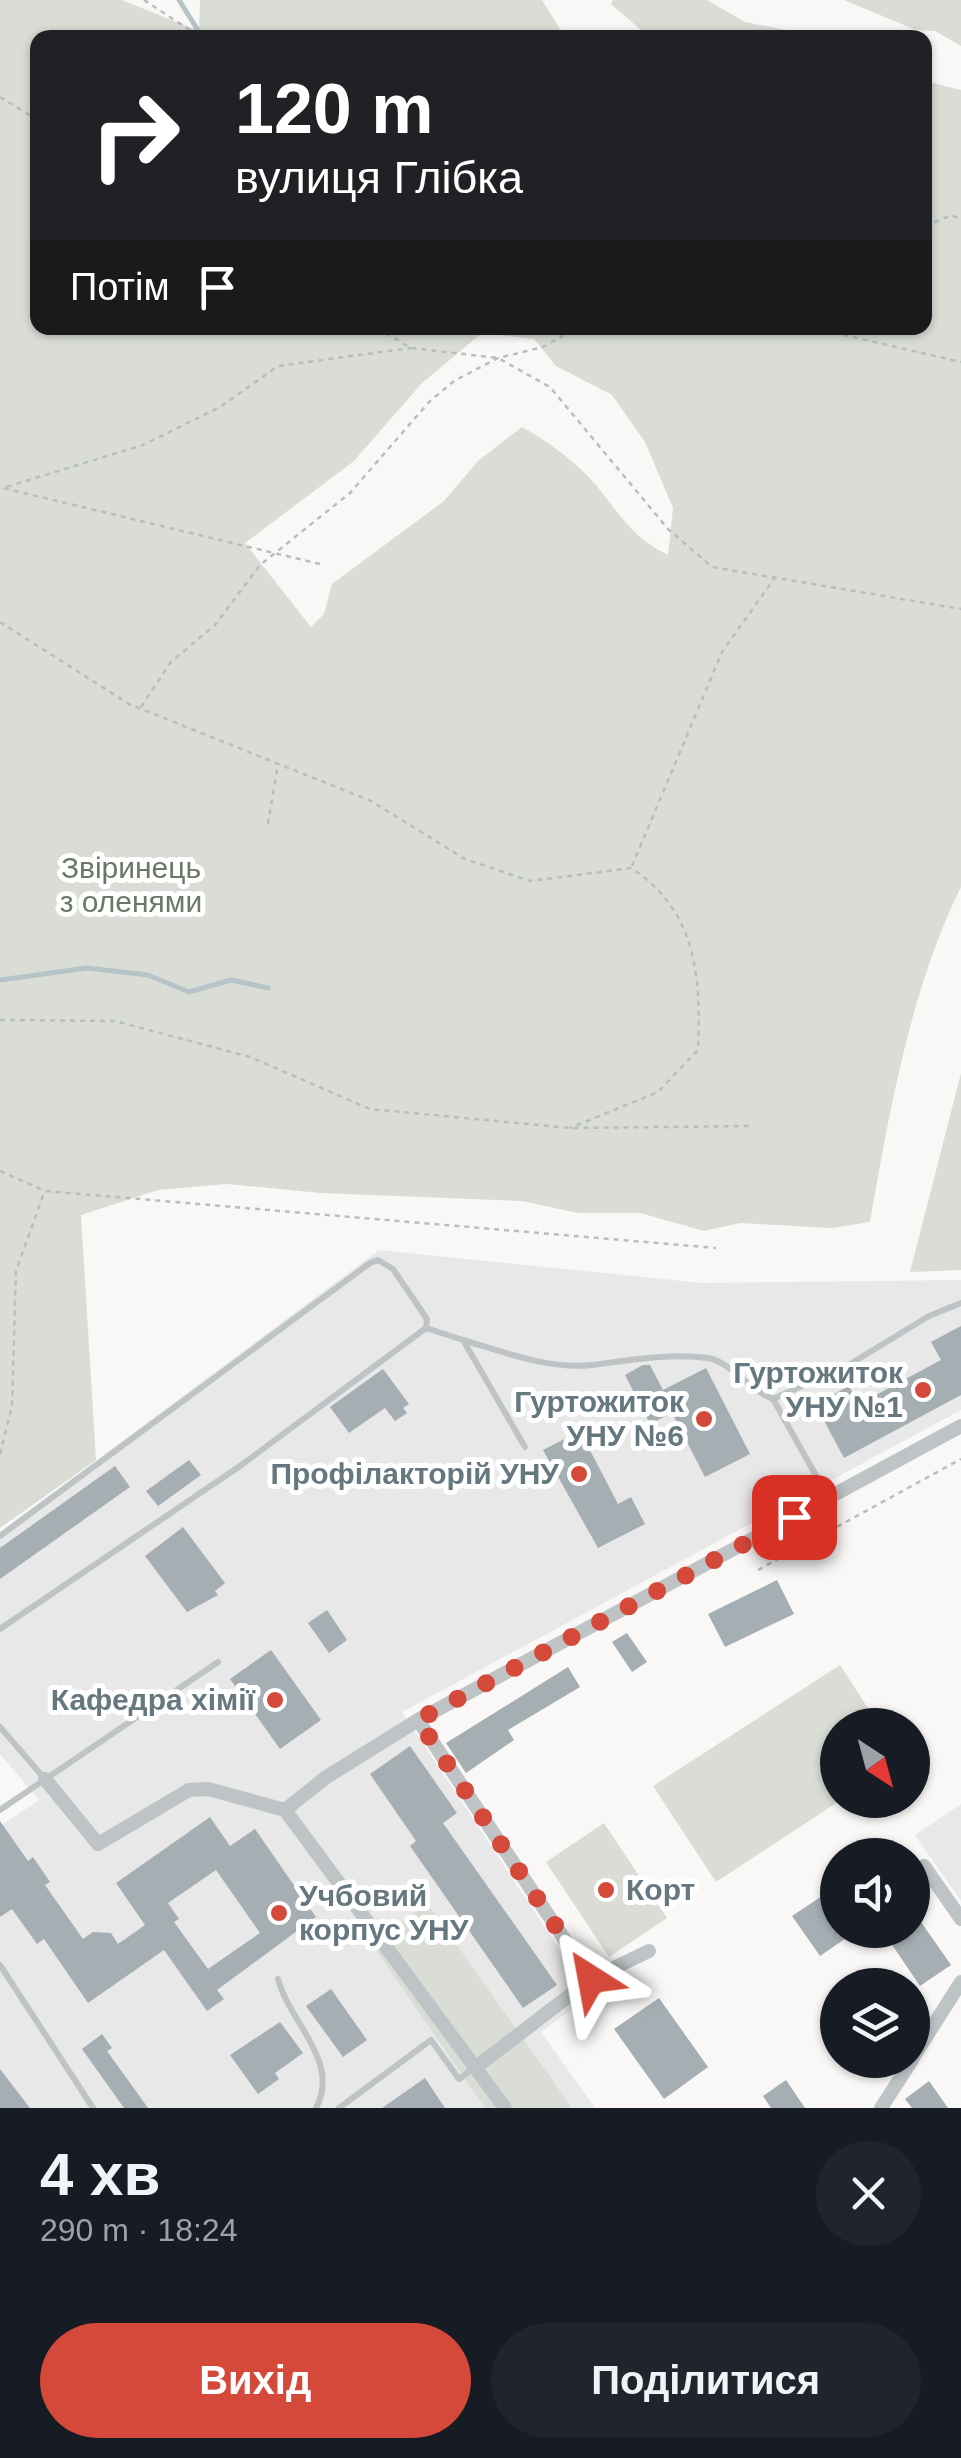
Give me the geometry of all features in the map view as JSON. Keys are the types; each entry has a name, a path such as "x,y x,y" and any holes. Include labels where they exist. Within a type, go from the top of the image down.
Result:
{"street":[{"path":"285,1810 325,1778 418,1720 961,1426"},
{"path":"418,1720 591,1979"},
{"path":"44,1779 98,1844 189,1790 208,1788 285,1810 505,2108"},
{"path":"930,1874 961,1918"},
{"path":"475,2068 591,1979 649,1951"},
{"path":"930,2031 961,1982"},
{"path":"881,2108 900,2078"}],"lane":[{"path":"0,1536 370,1263 378,1260 393,1269 427,1319 426,1328 240,1466 0,1629"},
{"path":"426,1328 529,1359 573,1365 634,1358 710,1358 755,1393 773,1399 848,1366 929,1316 961,1303"},
{"path":"463,1340 525,1447"},
{"path":"773,1399 828,1498"},
{"path":"0,1810 218,1662"},
{"path":"0,1727 44,1779"},
{"path":"0,1964 93,2108"},
{"path":"278,1978 322,2067 324,2092 316,2108"},
{"path":"338,2108 431,2040 459,2079 475,2068"}],"path":[{"path":"144,0 190,30"},
{"path":"0,97 30,115"},
{"path":"932,223 952,216 961,220"},
{"path":"389,335 410,348"},
{"path":"140,708 171,662 215,625 274,552 350,492 429,402 454,381 498,358 544,347 565,335"},
{"path":"844,335 961,362"},
{"path":"2,488 143,446 220,406 278,366 410,348 498,358 550,387 668,530 712,567 961,609"},
{"path":"2,488 320,564"},
{"path":"632,868 722,652 775,578"},
{"path":"0,622 140,708 370,800 465,859 530,880 632,868 662,888 684,930 700,990 698,1050 658,1092 570,1128"},
{"path":"268,824 279,762"},
{"path":"0,1020 115,1021 250,1056 370,1109 570,1128 752,1126"},
{"path":"0,1171 45,1191 716,1248"},
{"path":"1,1452 12,1406 16,1271 45,1191"},
{"path":"758,1570 961,1458"}],"shaded area":[{"path":"379,1250 702,1283 961,1280 961,1410 402,1712 590,1995 541,2032 595,2108 0,2108 0,1826 39,1800 0,1754 0,1532"},
{"path":"961,1804 961,1901 930,1857 930,1838 915,1835"}],"green space":[{"name":"Звіринець з оленями","path":"0,0 122,0 197,30 30,30 30,335 480,335 422,383 354,461 245,543 311,627 324,614 332,584 444,501 478,461 522,427 570,460 636,533 668,555 673,508 645,442 612,395 556,366 534,339 499,335 932,335 932,83 961,90 961,887 915,1008 870,1222 832,1228 740,1223 704,1231 640,1213 578,1213 522,1201 320,1193 227,1184 158,1190 81,1215 96,1460 0,1528"},
{"path":"200,0 542,0 561,30 199,30"},
{"path":"613,0 707,0 745,22 786,30 641,30 611,4"},
{"path":"844,0 961,0 961,46 935,31 916,30"},
{"path":"961,1073 961,1270 910,1272"},
{"path":"840,1665 868,1708 820,1708 820,1814 716,1882 653,1786"},
{"name":"Корт","path":"604,1823 667,1918 609,1957 546,1862"},
{"path":"428,1904 572,2108 485,2108 371,1943"}],"building":[{"name":"Гуртожиток УНУ №1","path":"961,1326 961,1395 844,1458 815,1404 849,1386 859,1404 941,1360 931,1342"},
{"name":"Гуртожиток УНУ №6","path":"650,1365 663,1390 706,1368 750,1454 705,1477 672,1413 650,1424 625,1375"},
{"path":"383,1369 409,1404 403,1408 407,1413 395,1421 385,1408 349,1433 330,1407"},
{"name":"Профілакторій УНУ","path":"580,1431 618,1504 631,1497 645,1524 598,1548 543,1450"},
{"path":"189,1460 201,1475 158,1506 146,1491"},
{"path":"115,1466 130,1487 0,1579 0,1548"},
{"path":"183,1527 225,1583 215,1591 218,1595 187,1612 145,1556"},
{"path":"777,1580 794,1614 725,1647 708,1614"},
{"path":"327,1610 347,1640 329,1653 308,1623"},
{"path":"627,1633 647,1662 632,1672 612,1642"},
{"name":"Кафедра хімії","path":"271,1650 321,1720 280,1749 230,1679"},
{"path":"568,1667 580,1687 508,1730 514,1740 466,1773 446,1743"},
{"name":"Учбовий корпус УНУ","path":"410,1746 457,1813 443,1823 557,1985 523,2008 410,1846 416,1841 370,1774"},
{"name":"Учбовий корпус УНУ","path":"210,1817 230,1846 255,1829 316,1917 217,1990 224,1999 207,2011 164,1950 88,2003 44,1939 37,1944 12,1909 0,1917 0,1821 28,1861 33,1857 50,1882 45,1885 83,1939 93,1932 111,1933 118,1944 145,1925 116,1883","holes":["216,1870 260,1933 208,1969 174,1922 179,1919 168,1903"]},
{"path":"820,1897 820,1948 832,1948 820,1956 792,1916"},
{"path":"930,1935 951,1965 930,1979 930,1968 908,1968 894,1948 930,1948"},
{"path":"331,1989 367,2040 343,2057 306,2006"},
{"path":"659,1998 708,2067 664,2099 614,2029"},
{"path":"280,2022 303,2053 275,2073 279,2079 258,2094 230,2055"},
{"path":"102,2034 112,2048 107,2051 148,2108 124,2108 82,2049"},
{"path":"0,2069 30,2108 0,2108"},
{"path":"425,2078 445,2108 382,2108"},
{"path":"786,2080 805,2108 771,2108 763,2096"},
{"path":"929,2081 948,2108 912,2108 905,2099"}],"waterway":[{"path":"179,0 198,30"},
{"path":"0,980 87,968 148,975 189,992 231,980 268,988"}],"place":[{"name":"Гуртожиток УНУ №1","path":"923,1390"},
{"name":"Гуртожиток УНУ №6","path":"704,1419"},
{"name":"Профілакторій УНУ","path":"579,1474"},
{"name":"Кафедра хімії","path":"275,1700"},
{"name":"Корт","path":"606,1890"},
{"name":"Учбовий корпус УНУ","path":"279,1913"}],"route":[{"path":"591,1979 418,1720 794,1517"}]}
